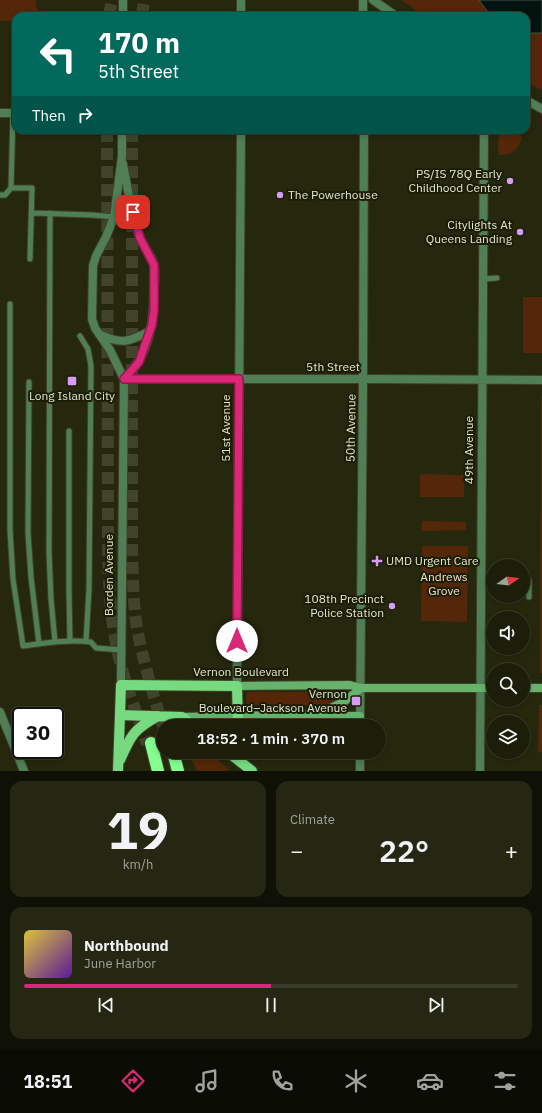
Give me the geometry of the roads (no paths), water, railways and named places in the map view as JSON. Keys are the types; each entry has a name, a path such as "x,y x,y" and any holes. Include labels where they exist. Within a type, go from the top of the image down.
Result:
{"highway":[{"path":"153,771 149,744 158,771"},
{"path":"175,759 178,771"}],"main road":[{"name":"Vernon Boulevard","path":"121,685 350,685 361,688 486,688"},
{"name":"Borden Avenue","path":"118,768 121,685"},
{"name":"51st Avenue","path":"237,686 237,719"},
{"path":"318,714 345,700 361,688"},
{"path":"530,688 542,688"},
{"path":"120,715 182,717 318,714 330,716 360,716"},
{"path":"118,768 133,733 143,724 158,716"},
{"path":"242,759 252,771"}],"street":[{"path":"123,0 123,12"},
{"path":"241,0 241,12"},
{"path":"363,12 364,0"},
{"path":"373,0 390,12"},
{"path":"530,102 542,109"},
{"path":"0,113 12,113"},
{"name":"Borden Avenue","path":"121,685 124,379 110,350 98,334 92,319 92,266 114,217 122,156 122,134"},
{"name":"51st Avenue","path":"237,686 241,134"},
{"name":"50th Avenue","path":"360,716 364,379 364,134"},
{"name":"49th Avenue","path":"480,771 484,134"},
{"name":"Borden Avenue","path":"122,156 130,201 138,231 142,243 154,265 154,310 150,331 139,362 124,379"},
{"path":"98,334 122,342 136,338 150,331"},
{"name":"5th Street","path":"124,379 542,380"},
{"path":"0,712 24,771"},
{"path":"239,759 239,771"},
{"path":"360,759 360,771"}],"lane":[{"path":"0,195 5,195 11,188 14,134"},
{"path":"11,188 32,188 30,259"},
{"path":"32,213 114,217"},
{"path":"50,214 49,552 50,591 55,642"},
{"path":"482,278 497,278"},
{"path":"10,304 10,512 12,567 23,646 55,642 86,641 91,642 96,648 122,650"},
{"path":"80,336 88,349 91,366 89,589 86,641"},
{"path":"29,382 28,533 31,577 39,644"},
{"path":"69,431 70,641"},
{"path":"481,580 486,580"}],"tunnel":[{"path":"110,12 112,0"},
{"path":"142,12 144,0"},
{"path":"107,134 108,544 110,595 112,620 120,661 147,744"},
{"path":"132,134 133,590 139,640 161,719"}],"place":[{"name":"PS/IS 78Q Early Childhood Center","path":"510,181"},
{"name":"The Powerhouse","path":"280,195"},
{"name":"Citylights At Queens Landing","path":"520,232"},
{"name":"Long Island City","path":"72,381"},
{"name":"UMD Urgent Care","path":"377,561"},
{"name":"108th Precinct Police Station","path":"392,606"},
{"name":"Vernon Boulevard–Jackson Avenue","path":"356,701"}],"park label":[{"name":"Andrews Grove","path":"444,584"}]}
